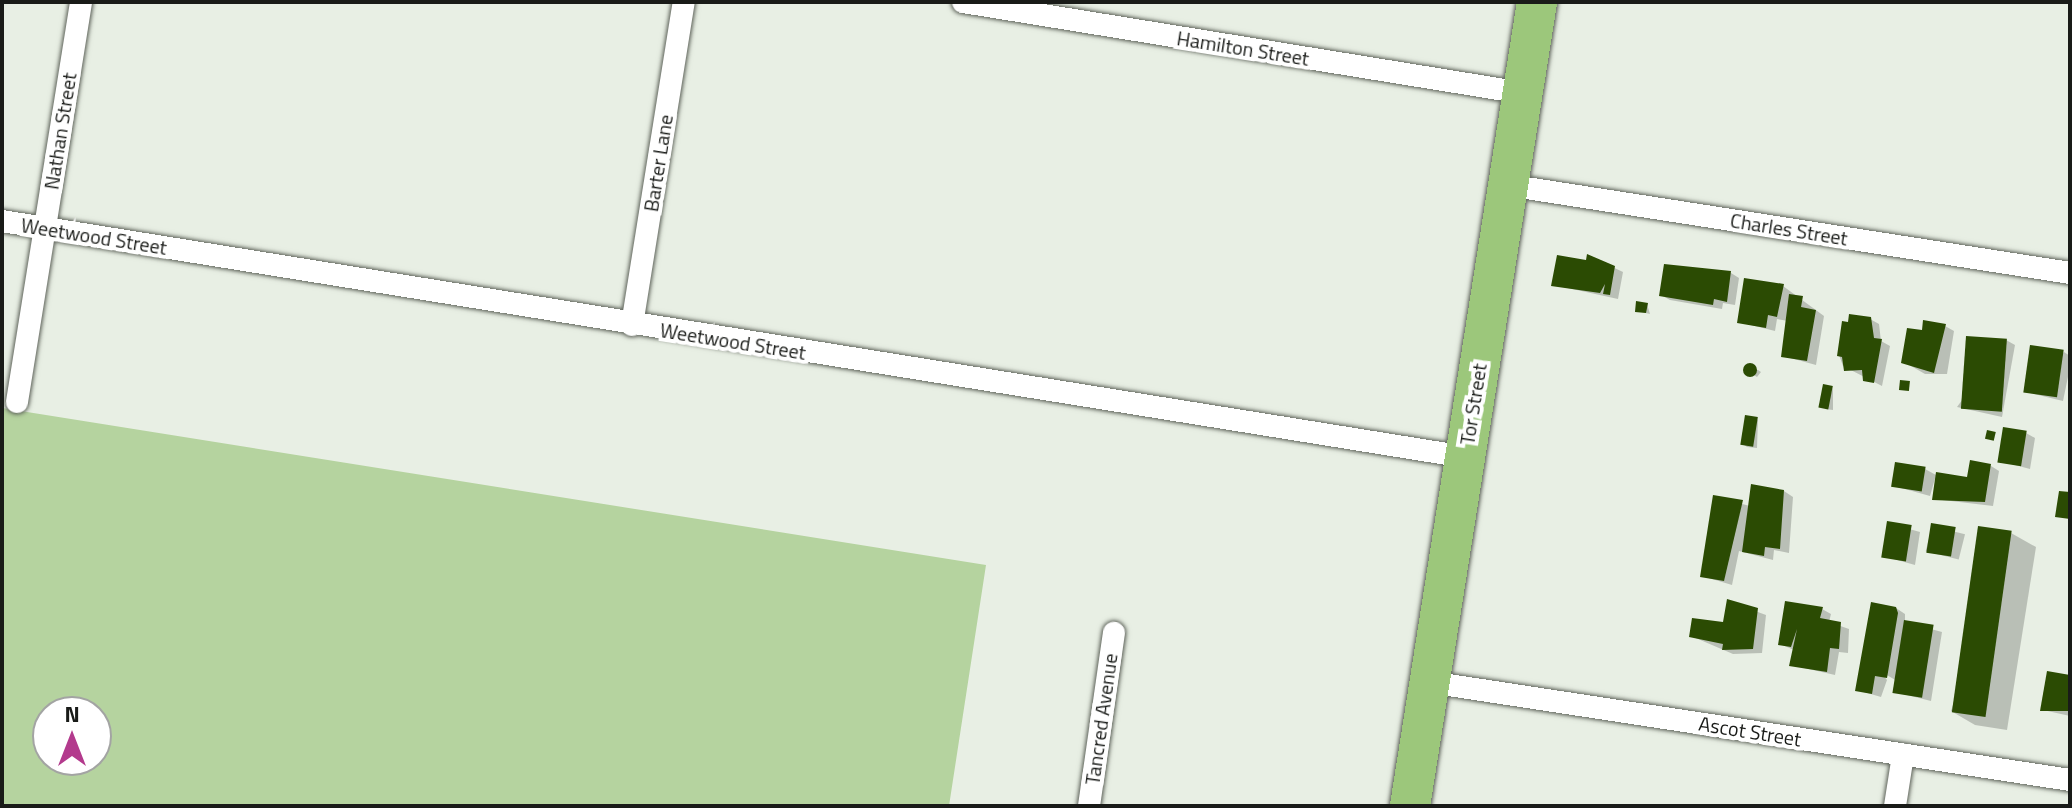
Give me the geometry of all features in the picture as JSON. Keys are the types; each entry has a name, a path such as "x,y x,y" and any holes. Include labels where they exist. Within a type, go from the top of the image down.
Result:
{"highway":[{"name":"Tor Street","path":"1410,806 1537,2"}],"street":[{"name":"Nathan Street","path":"17,402 81,2"},
{"name":"Barter Lane","path":"632,325 684,2"},
{"name":"Hamilton Street","path":"963,2 1523,93"},
{"name":"Charles Street","path":"1507,185 2070,273"},
{"name":"Weetwood Street","path":"2,221 1465,457"},
{"name":"Tancred Avenue","path":"1089,806 1114,633"},
{"name":"Ascot Street","path":"1429,682 2070,780"},
{"path":"1895,806 1903,755"}],"green space":[{"path":"2,408 986,565 949,806 2,806"}],"building":[{"path":"1587,254 1615,266 1610,295 1603,294 1605,284 1600,293 1551,286 1557,255 1586,260"},
{"path":"1664,264 1731,271 1727,302 1714,299 1713,305 1659,296"},
{"path":"1744,278 1784,284 1777,317 1768,315 1766,328 1737,323"},
{"path":"1789,294 1803,296 1801,307 1816,310 1807,361 1781,357"},
{"path":"1636,301 1648,303 1646,313 1635,312"},
{"path":"1849,314 1871,317 1874,338 1882,339 1874,383 1863,381 1862,370 1844,371 1842,357 1837,356 1842,321 1848,322"},
{"path":"1923,320 1946,324 1934,373 1901,363 1907,328 1922,330"},
{"path":"1966,336 2007,339 2002,412 1961,409"},
{"path":"2030,345 2064,350 2057,397 2023,393"},
{"path":"1750,363 1757,370 1750,377 1743,370"},
{"path":"1900,380 1910,381 1909,391 1899,390"},
{"path":"1823,384 1833,386 1828,409 1818,408"},
{"path":"1745,415 1758,417 1753,447 1740,445"},
{"path":"2003,427 2027,431 2021,466 1997,463"},
{"path":"1987,430 1996,432 1994,441 1985,439"},
{"path":"1970,460 1991,464 1985,502 1932,500 1936,472 1967,477"},
{"path":"1895,462 1926,467 1922,492 1891,487"},
{"path":"1751,484 1784,490 1780,549 1765,547 1764,556 1742,552"},
{"path":"2059,491 2070,492 2070,519 2055,517"},
{"path":"1713,495 1743,500 1724,581 1700,577"},
{"path":"1887,521 1912,525 1906,561 1881,558"},
{"path":"1931,523 1956,527 1951,557 1926,553"},
{"path":"1978,526 2012,531 1986,717 1952,712"},
{"path":"1727,599 1758,608 1753,649 1722,650 1723,644 1689,637 1692,618 1723,622"},
{"path":"1785,601 1823,607 1820,618 1841,622 1839,649 1830,648 1827,672 1789,666 1797,629 1791,647 1778,645"},
{"path":"1871,602 1896,607 1898,613 1887,678 1875,676 1872,694 1855,691"},
{"path":"1904,620 1934,625 1922,698 1892,693"},
{"path":"2047,671 2070,675 2070,711 2040,711"}]}
